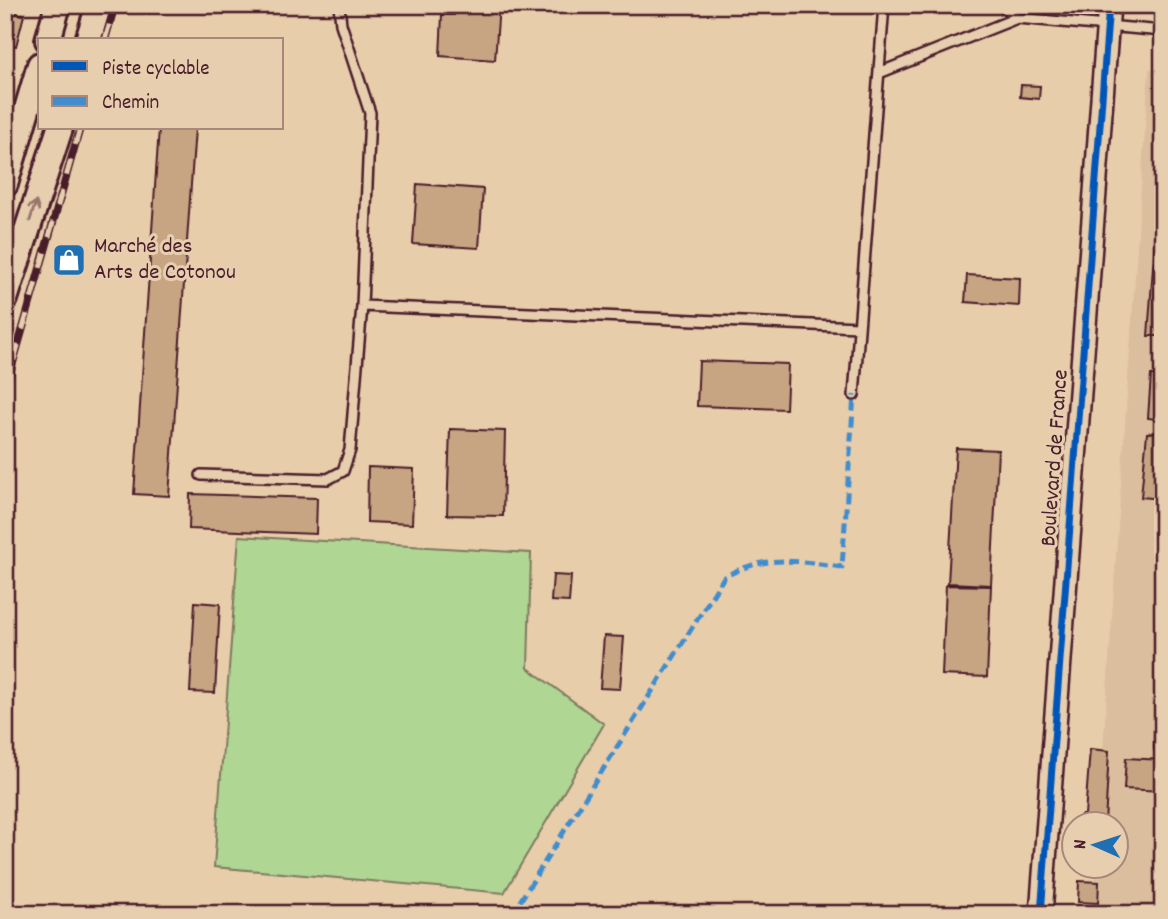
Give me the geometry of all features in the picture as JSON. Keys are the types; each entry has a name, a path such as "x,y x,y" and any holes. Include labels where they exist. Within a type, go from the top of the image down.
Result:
{"main road":[{"path":"49,38 58,5"},
{"path":"89,38 99,5"},
{"path":"5,184 38,72"},
{"path":"5,299 59,130"}],"street":[{"name":"Boulevard de France","path":"1041,914 1109,5"}],"lane":[{"path":"201,475 328,479 342,471 350,450 362,306 370,113 341,24 339,5"},
{"path":"854,395 884,5"},
{"path":"1001,5 1017,18"},
{"path":"879,73 1017,18 1163,31"},
{"path":"362,306 859,327"},
{"path":"1163,649 1160,748 1163,752"}],"shaded area":[{"path":"1149,69 1163,70 1163,914 1092,914 1095,880 1130,880 1130,810 1099,810"}],"green space":[{"path":"239,536 531,553 528,668 604,724 504,893 214,867"}],"building":[{"path":"454,5 499,5 495,60 440,56 442,15 454,15"},
{"path":"5,10 24,15 16,46 5,43"},
{"path":"1021,85 1040,86 1039,99 1020,97"},
{"path":"1163,129 1163,336 1148,336"},
{"path":"159,130 195,130 169,496 134,494"},
{"path":"417,184 483,189 479,248 413,244"},
{"path":"967,275 1020,278 1019,306 965,302"},
{"path":"699,361 788,364 786,409 697,406"},
{"path":"1159,361 1163,361 1163,420 1148,418 1151,375 1158,375"},
{"path":"450,429 505,431 503,516 447,515"},
{"path":"1163,432 1163,499 1141,497 1147,433"},
{"path":"956,448 998,450 991,585 948,583"},
{"path":"368,467 414,469 412,524 367,522"},
{"path":"190,494 317,498 316,534 189,529"},
{"path":"553,575 571,576 569,602 551,601"},
{"path":"946,585 991,586 987,677 942,675"},
{"path":"195,602 220,604 215,693 190,692"},
{"path":"604,636 624,637 620,689 600,688"},
{"path":"1090,749 1109,751 1106,810 1085,810"},
{"path":"1126,758 1163,760 1163,791 1124,789"},
{"path":"1079,881 1099,882 1098,903 1078,902"}],"railway":[{"path":"106,38 115,5"},
{"path":"5,391 79,130"}],"marked path":[{"path":"512,914 724,577 767,562 796,561 842,567 854,395"}],"cycle path":[{"path":"1041,914 1109,5"}],"place":[{"name":"Marché des Arts de Cotonou","path":"69,260"}]}
